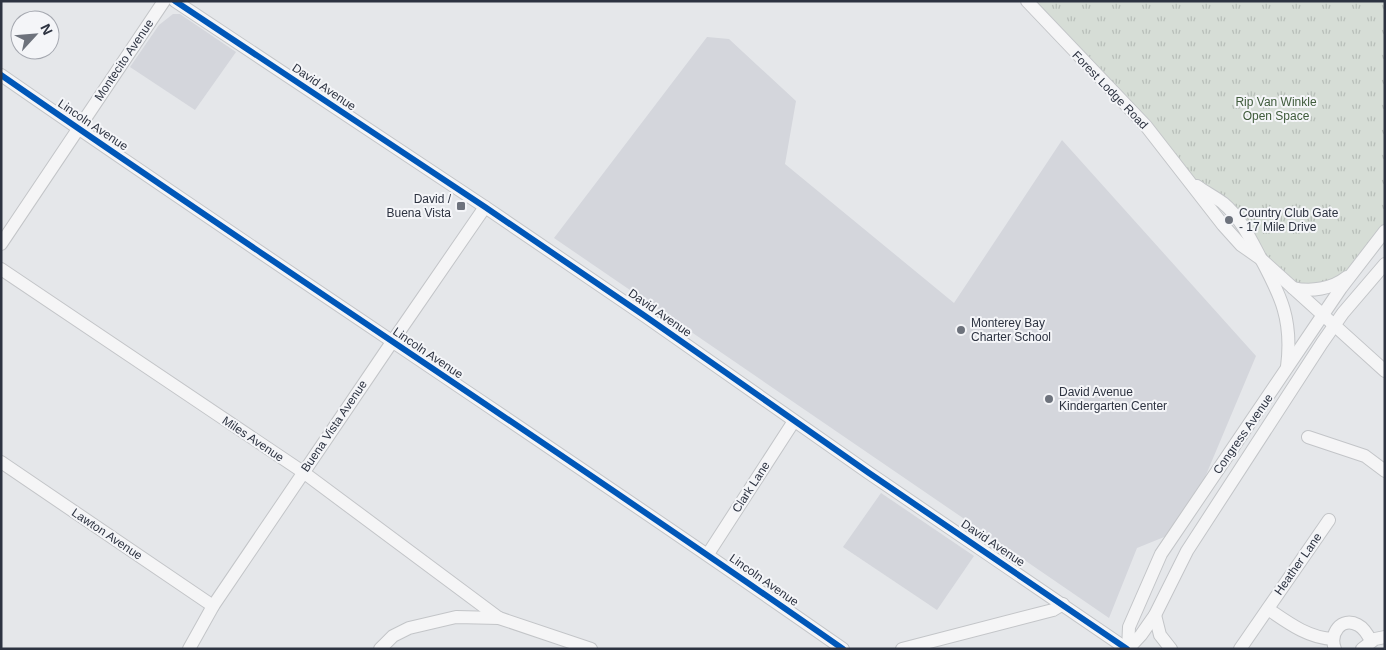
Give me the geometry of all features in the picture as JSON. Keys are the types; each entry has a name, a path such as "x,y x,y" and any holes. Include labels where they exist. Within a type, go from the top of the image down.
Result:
{"street":[{"name":"Montecito Avenue","path":"1,244 164,1"},
{"name":"David Avenue","path":"175,1 485,208 1128,649"},
{"name":"Forest Lodge Road","path":"1027,1 1146,126 1191,182 1212,214 1241,245 1261,259 1385,371"},
{"name":"Lincoln Avenue","path":"1,75 392,342 708,554 843,649"},
{"name":"Buena Vista Avenue","path":"189,649 213,606 485,208"},
{"name":"Congress Avenue","path":"1128,649 1129,627 1161,554 1356,268 1385,232"},
{"path":"1261,259 1273,279 1286,317 1289,350 1287,369"},
{"name":"Congress Avenue","path":"1128,649 1141,636 1155,614 1187,551 1343,313 1385,264"},
{"path":"1293,288 1312,290 1333,286 1356,268"},
{"name":"Miles Avenue","path":"1,270 303,472 499,618"},
{"name":"Clark Lane","path":"708,554 794,421"},
{"path":"1308,437 1365,456 1385,471"},
{"name":"Lawton Avenue","path":"1,462 213,606"},
{"name":"Heather Lane","path":"1240,649 1330,520"},
{"path":"902,649 1053,610 1063,604"},
{"name":"Heather Lane","path":"1268,609 1302,630 1334,644"},
{"path":"1155,614 1160,635 1171,649"},
{"path":"380,649 394,636 409,628 456,617 499,618 591,649"},
{"path":"1334,644 1334,631 1343,624 1353,623 1363,628 1367,645 1378,638 1385,637"}],"shaded area":[{"path":"173,14 180,14 236,52 195,110 130,67 159,25"},
{"name":"Monterey Bay Charter School","path":"707,37 729,39 796,101 785,164 954,303 1062,140 1256,356 1190,513 1174,533 1137,548 1109,618 554,238"},
{"path":"881,493 974,556 937,610 843,547"}],"green space":[{"name":"Rip Van Winkle Open Space","path":"1027,1 1385,1 1385,231 1343,280 1293,288 1249,235 1191,182"}],"cycle path":[{"path":"175,1 485,207 1127,649"},
{"path":"1,75 633,504 843,649"}],"place":[{"name":"David / Buena Vista","path":"461,206"},
{"name":"Country Club Gate - 17 Mile Drive","path":"1229,220"},
{"name":"Monterey Bay Charter School","path":"961,330"},
{"name":"David Avenue Kindergarten Center","path":"1049,399"}]}
